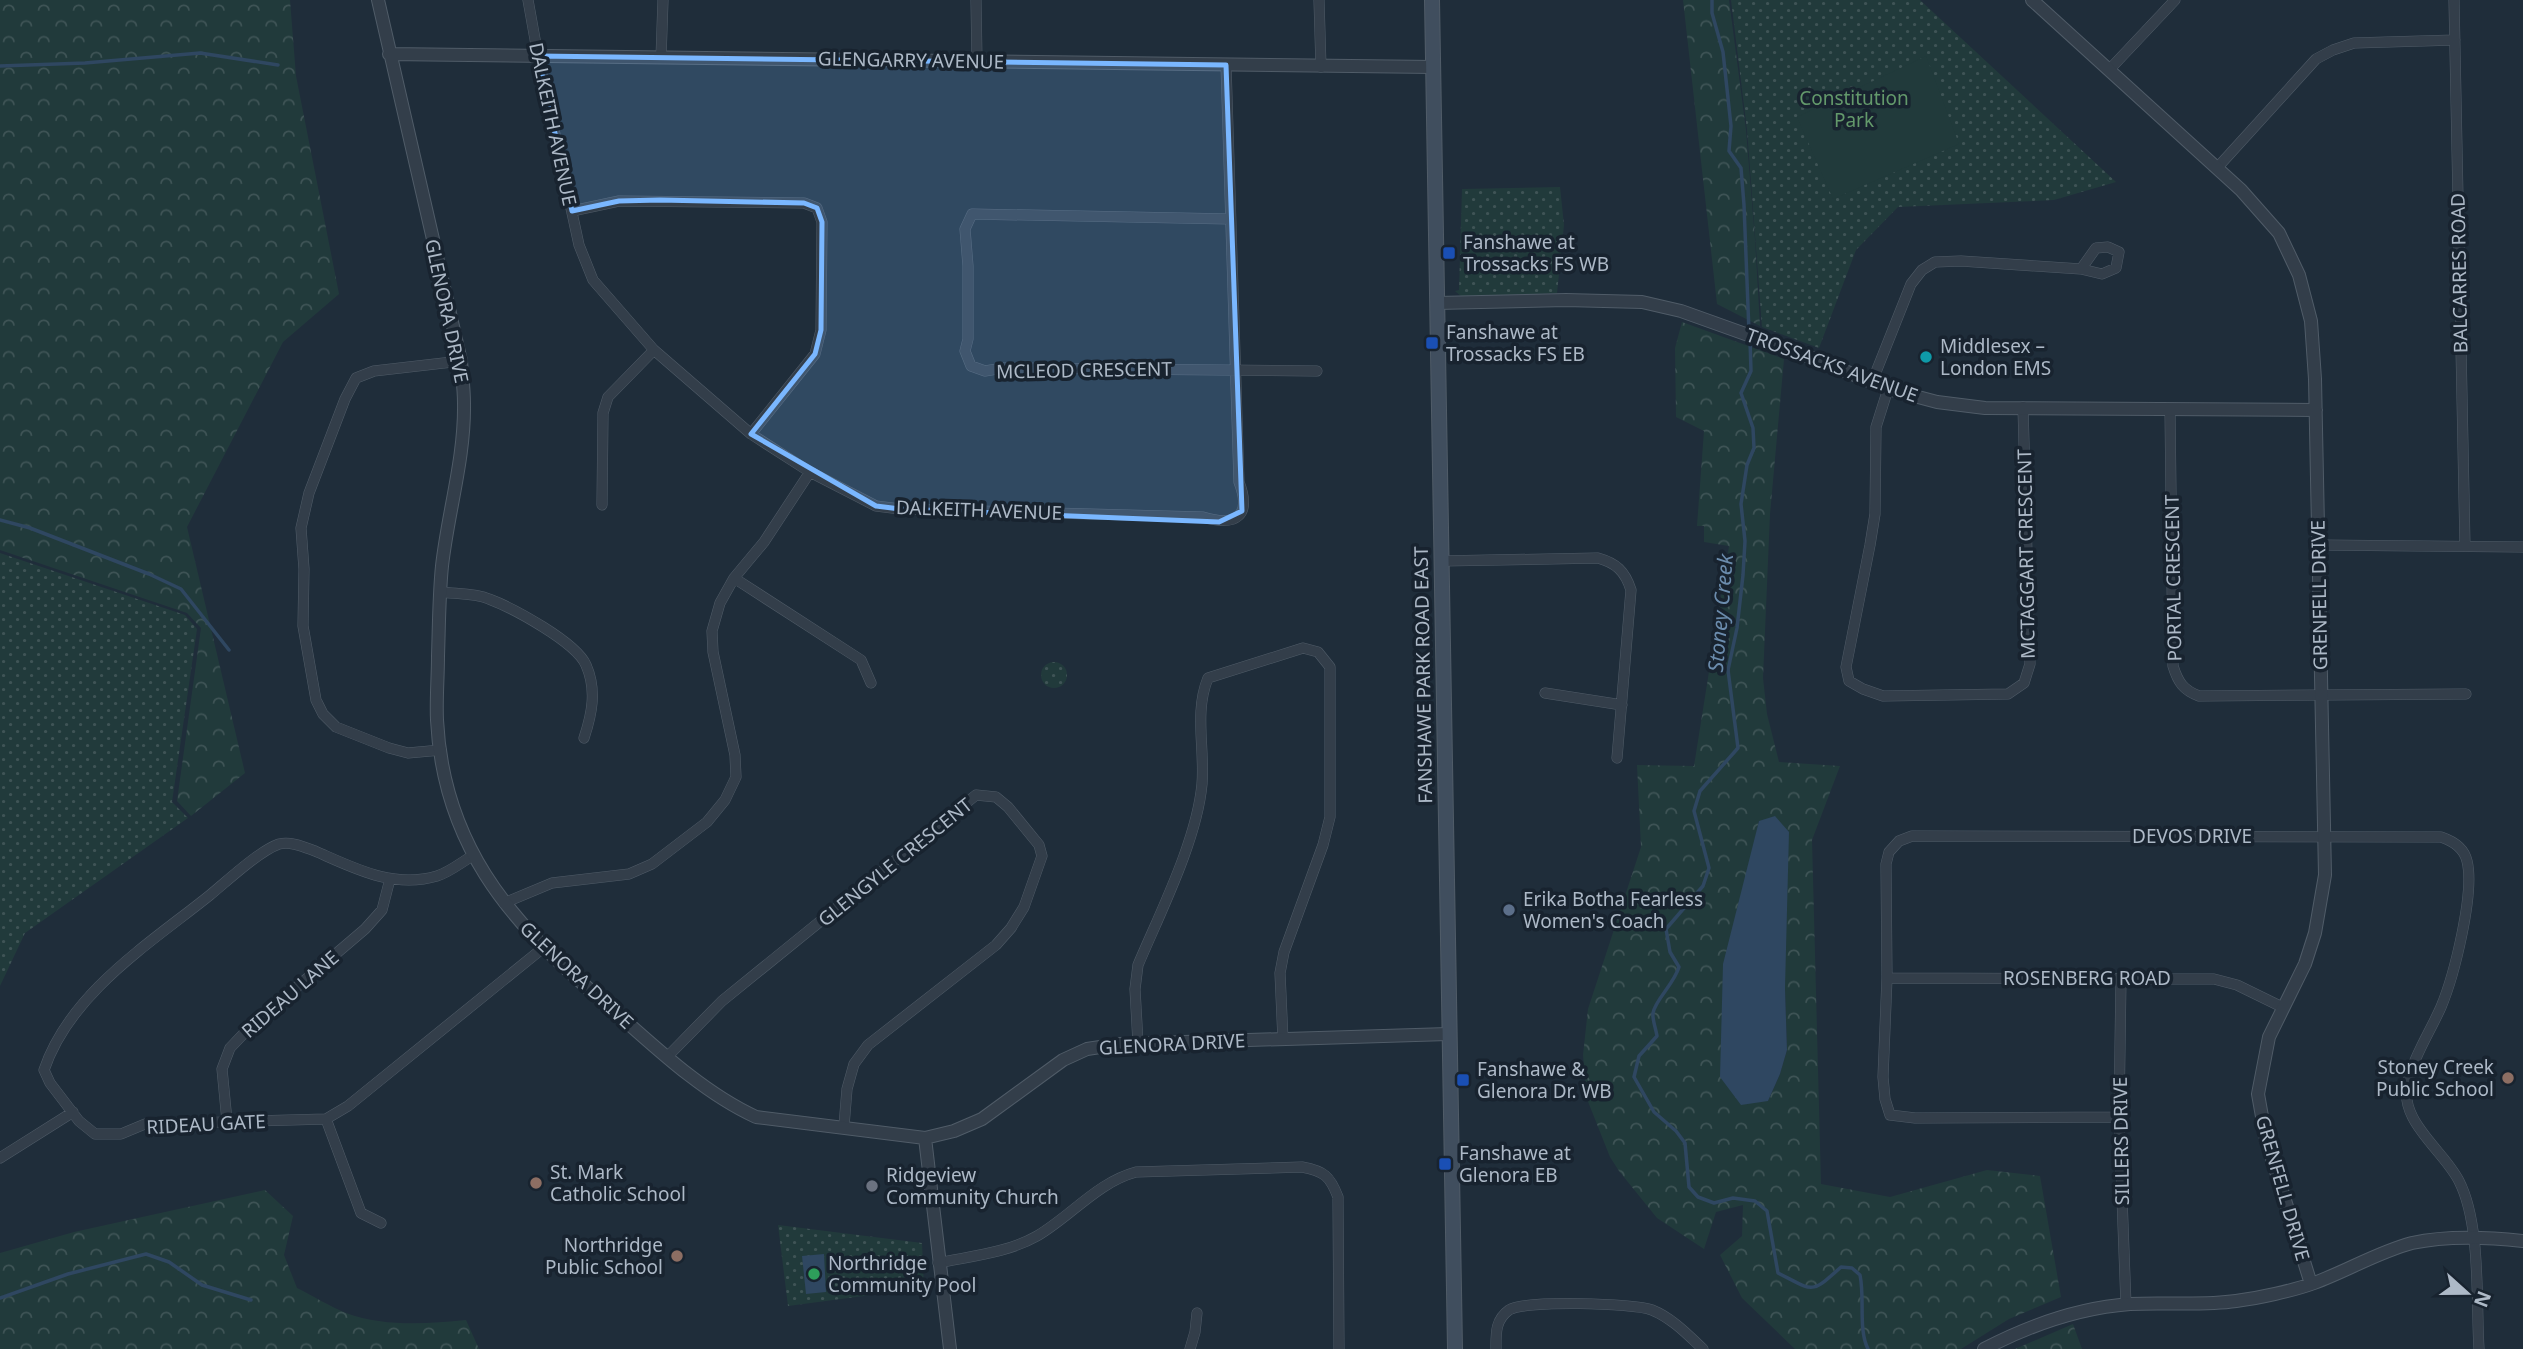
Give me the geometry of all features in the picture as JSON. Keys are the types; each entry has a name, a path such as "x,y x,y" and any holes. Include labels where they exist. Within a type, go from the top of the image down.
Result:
{"main road":[{"name":"FANSHAWE PARK ROAD EAST","path":"1432,0 1455,1349"}],"street":[{"name":"GLENORA DRIVE","path":"378,0 461,361 464,403 462,443 442,565 437,720 444,774 462,831 484,875 520,924 543,948 722,1099 756,1117 925,1138 954,1131 982,1119 1063,1060 1087,1049 1138,1043 1448,1034"},
{"name":"DALKEITH AVENUE","path":"528,0 579,245 593,279 654,349 751,434 810,472 876,506 900,509 1203,517 1219,522 1231,520 1242,511 1245,499 1238,482 1226,65"},
{"path":"661,58 663,0"},
{"path":"976,0 977,61"},
{"path":"1319,0 1321,67"},
{"name":"GRENFELL DRIVE","path":"2032,0 2241,190 2279,233 2300,275 2311,321 2316,410 2325,875 2319,918 2305,964 2269,1037 2259,1094 2266,1139 2311,1284"},
{"path":"2109,70 2175,0"},
{"name":"BALCARRES ROAD","path":"2454,0 2465,546"},
{"path":"2217,168 2316,59 2354,43 2455,40"},
{"name":"GLENGARRY AVENUE","path":"389,54 1433,67"},
{"path":"572,211 619,201 660,200 803,202 817,208 822,222 821,330 815,354 751,434"},
{"name":"MCLEOD CRESCENT","path":"1230,219 972,214 965,229 968,266 968,339 965,351 971,366 985,371 1003,368 1317,370"},
{"path":"1872,382 1911,284 1922,270 1935,262 1961,261 2081,269"},
{"name":"TROSSACKS AVENUE","path":"1437,303 1566,300 1642,302 1681,311 1888,389 1937,402 1985,408 2316,410"},
{"path":"603,505 603,413 608,397 654,349"},
{"path":"441,750 408,753 389,748 336,727 323,714 316,700 303,626 304,569 301,528 309,493 345,399 356,378 374,371 461,361"},
{"name":"MCTAGGART CRESCENT","path":"1888,389 1876,427 1875,514 1846,667 1849,681 1863,690 1883,696 2008,694 2024,684 2030,664 2023,407"},
{"name":"PORTAL CRESCENT","path":"2170,409 2173,666 2178,682 2187,691 2199,696 2321,696"},
{"path":"504,903 552,883 629,874 652,864 707,822 725,800 736,777 735,755 713,652 712,631 720,603 734,578 764,542 810,472"},
{"path":"2318,545 2523,547"},
{"path":"1441,561 1598,558 1612,562 1626,575 1631,590 1617,758"},
{"path":"734,578 861,660 871,683"},
{"path":"441,592 487,598 569,643 586,663 593,694 593,709 584,738"},
{"path":"1138,1043 1135,989 1138,965 1193,830 1202,784 1201,706 1205,685 1208,678 1219,673 1303,648 1318,652 1330,667 1330,817 1323,845 1284,952 1280,973 1283,1040"},
{"path":"1545,693 1622,705"},
{"path":"2321,696 2466,694"},
{"name":"GLENGYLE CRESCENT","path":"668,1056 722,1001 976,796 996,797 1008,807 1039,845 1042,856 1024,907 1012,928 996,945 869,1045 854,1064 847,1089 844,1126"},
{"name":"DEVOS DRIVE","path":"2119,1117 1915,1118 1890,1115 1883,1077 1887,978 1886,864 1889,852 1899,842 1912,836 2441,837 2455,842 2467,859 2469,880 2455,964 2442,1004 2408,1080 2407,1095 2415,1123 2459,1180 2466,1200 2474,1238 2479,1349"},
{"name":"RIDEAU GATE","path":"326,1119 145,1124 121,1134 95,1134 79,1121 50,1083 44,1070 52,1048 66,1024 108,977 252,860 279,844 297,844 378,878 404,881 438,876 474,855"},
{"name":"RIDEAU LANE","path":"227,1121 222,1069 230,1048 250,1027 365,929 382,910 390,879"},
{"path":"381,1223 361,1213 326,1119 348,1106 543,948"},
{"name":"ROSENBERG ROAD","path":"1887,978 2214,979 2246,989 2282,1007"},
{"name":"SILLERS DRIVE","path":"2121,978 2119,1117 2126,1305"},
{"path":"0,1158 73,1112"},
{"path":"925,1138 950,1349"},
{"path":"938,1262 1014,1247 1037,1235 1118,1177 1127,1174 1161,1170 1311,1168 1320,1170 1333,1183 1338,1196 1339,1349"},
{"path":"1984,1349 2023,1329 2059,1316 2126,1305 2235,1301 2311,1284 2410,1244 2437,1238 2523,1241"},
{"path":"1496,1349 1497,1327 1506,1312 1530,1305 1636,1306 1656,1312 1703,1349"},
{"path":"1190,1349 1195,1332 1196,1313"}],"highlighted area":[{"path":"538,56 1226,65 1242,511 1219,522 876,506 772,448 751,434 815,354 821,330 822,222 817,208 804,203 660,200 619,201 572,211"}],"green space":[{"path":"0,0 290,0 296,76 339,294 283,342 187,527 245,773 191,816 177,801 201,628 187,613 0,550"},
{"path":"1683,0 1729,0 1746,130 1760,326 1717,304"},
{"name":"Constitution Park","path":"1731,0 1920,0 2116,182 2054,200 1898,207 1856,250 1819,348 1762,327 1747,130"},
{"path":"1926,56 1959,144 1833,199 1797,117"},
{"path":"1560,187 1564,225 1557,293 1462,297 1455,291 1459,290 1462,189"},
{"path":"1682,322 1784,359 1770,514 1763,678 1767,714 1779,762 1840,766 1812,840 1821,1184 1890,1197 1987,1170 2040,1176 2061,1297 2009,1319 1961,1349 1795,1349 1742,1298 1720,1255 1742,1236 1743,1205 1716,1212 1704,1249 1657,1218 1610,1157 1587,1099 1583,1055 1588,1009 1641,847 1637,765 1694,766 1729,546 1704,542 1704,526 1697,526 1704,431 1676,417 1675,348","holes":["1759,821 1785,988 1787,1050 1768,1101 1750,861"]},
{"path":"0,553 185,615 197,629 172,802 188,818 25,933 0,986"},
{"path":"1054,662 1063,666 1067,675 1063,684 1054,688 1045,684 1041,675 1045,666"},
{"path":"265,1190 293,1216 284,1255 297,1288 346,1313 375,1321 421,1323 466,1320 479,1349 0,1349 0,1253 74,1232"},
{"path":"778,1225 922,1243 924,1288 788,1306"},
{"path":"2073,1324 2082,1349 2015,1349"}],"water":[{"path":"1775,816 1789,832 1785,988 1787,1050 1768,1101 1741,1105 1720,1077 1723,964 1759,821"},
{"name":"Northridge Community Pool","path":"824,1254 826,1292 806,1294 802,1256"}],"waterway":[{"name":"Stoney Creek","path":"1712,0 1712,13 1723,52 1731,126 1729,151 1741,168 1749,332"},
{"path":"0,66 85,63 200,53 278,65"},
{"name":"Stoney Creek","path":"1750,340 1751,371 1741,393 1753,428 1754,448 1747,465 1741,504 1745,541 1743,575 1737,628 1728,670 1738,748 1700,791 1694,811 1709,868 1703,886 1666,929 1670,952 1679,967 1654,1008 1657,1036 1639,1056 1634,1077 1654,1112 1676,1131 1685,1143 1689,1187 1698,1197 1714,1203 1733,1198 1755,1201 1767,1211 1778,1273 1811,1287 1817,1286 1841,1267 1852,1268 1860,1275 1862,1323 1868,1349"},
{"path":"0,520 30,528 181,589 229,650"},
{"path":"0,1298 68,1274 146,1254 169,1262 202,1285 251,1300"}],"place":[{"name":"Fanshawe at Trossacks FS WB","path":"1449,253"},
{"name":"Fanshawe at Trossacks FS EB","path":"1432,343"},
{"name":"Middlesex – London EMS","path":"1926,357"},
{"name":"Erika Botha Fearless Women's Coach","path":"1509,910"},
{"name":"Stoney Creek Public School","path":"2508,1078"},
{"name":"Fanshawe & Glenora Dr. WB","path":"1463,1080"},
{"name":"Fanshawe at Glenora EB","path":"1445,1164"},
{"name":"St. Mark Catholic School","path":"536,1183"},
{"name":"Ridgeview Community Church","path":"872,1186"},
{"name":"Northridge Public School","path":"677,1256"},
{"name":"Northridge Community Pool","path":"814,1274"}]}
